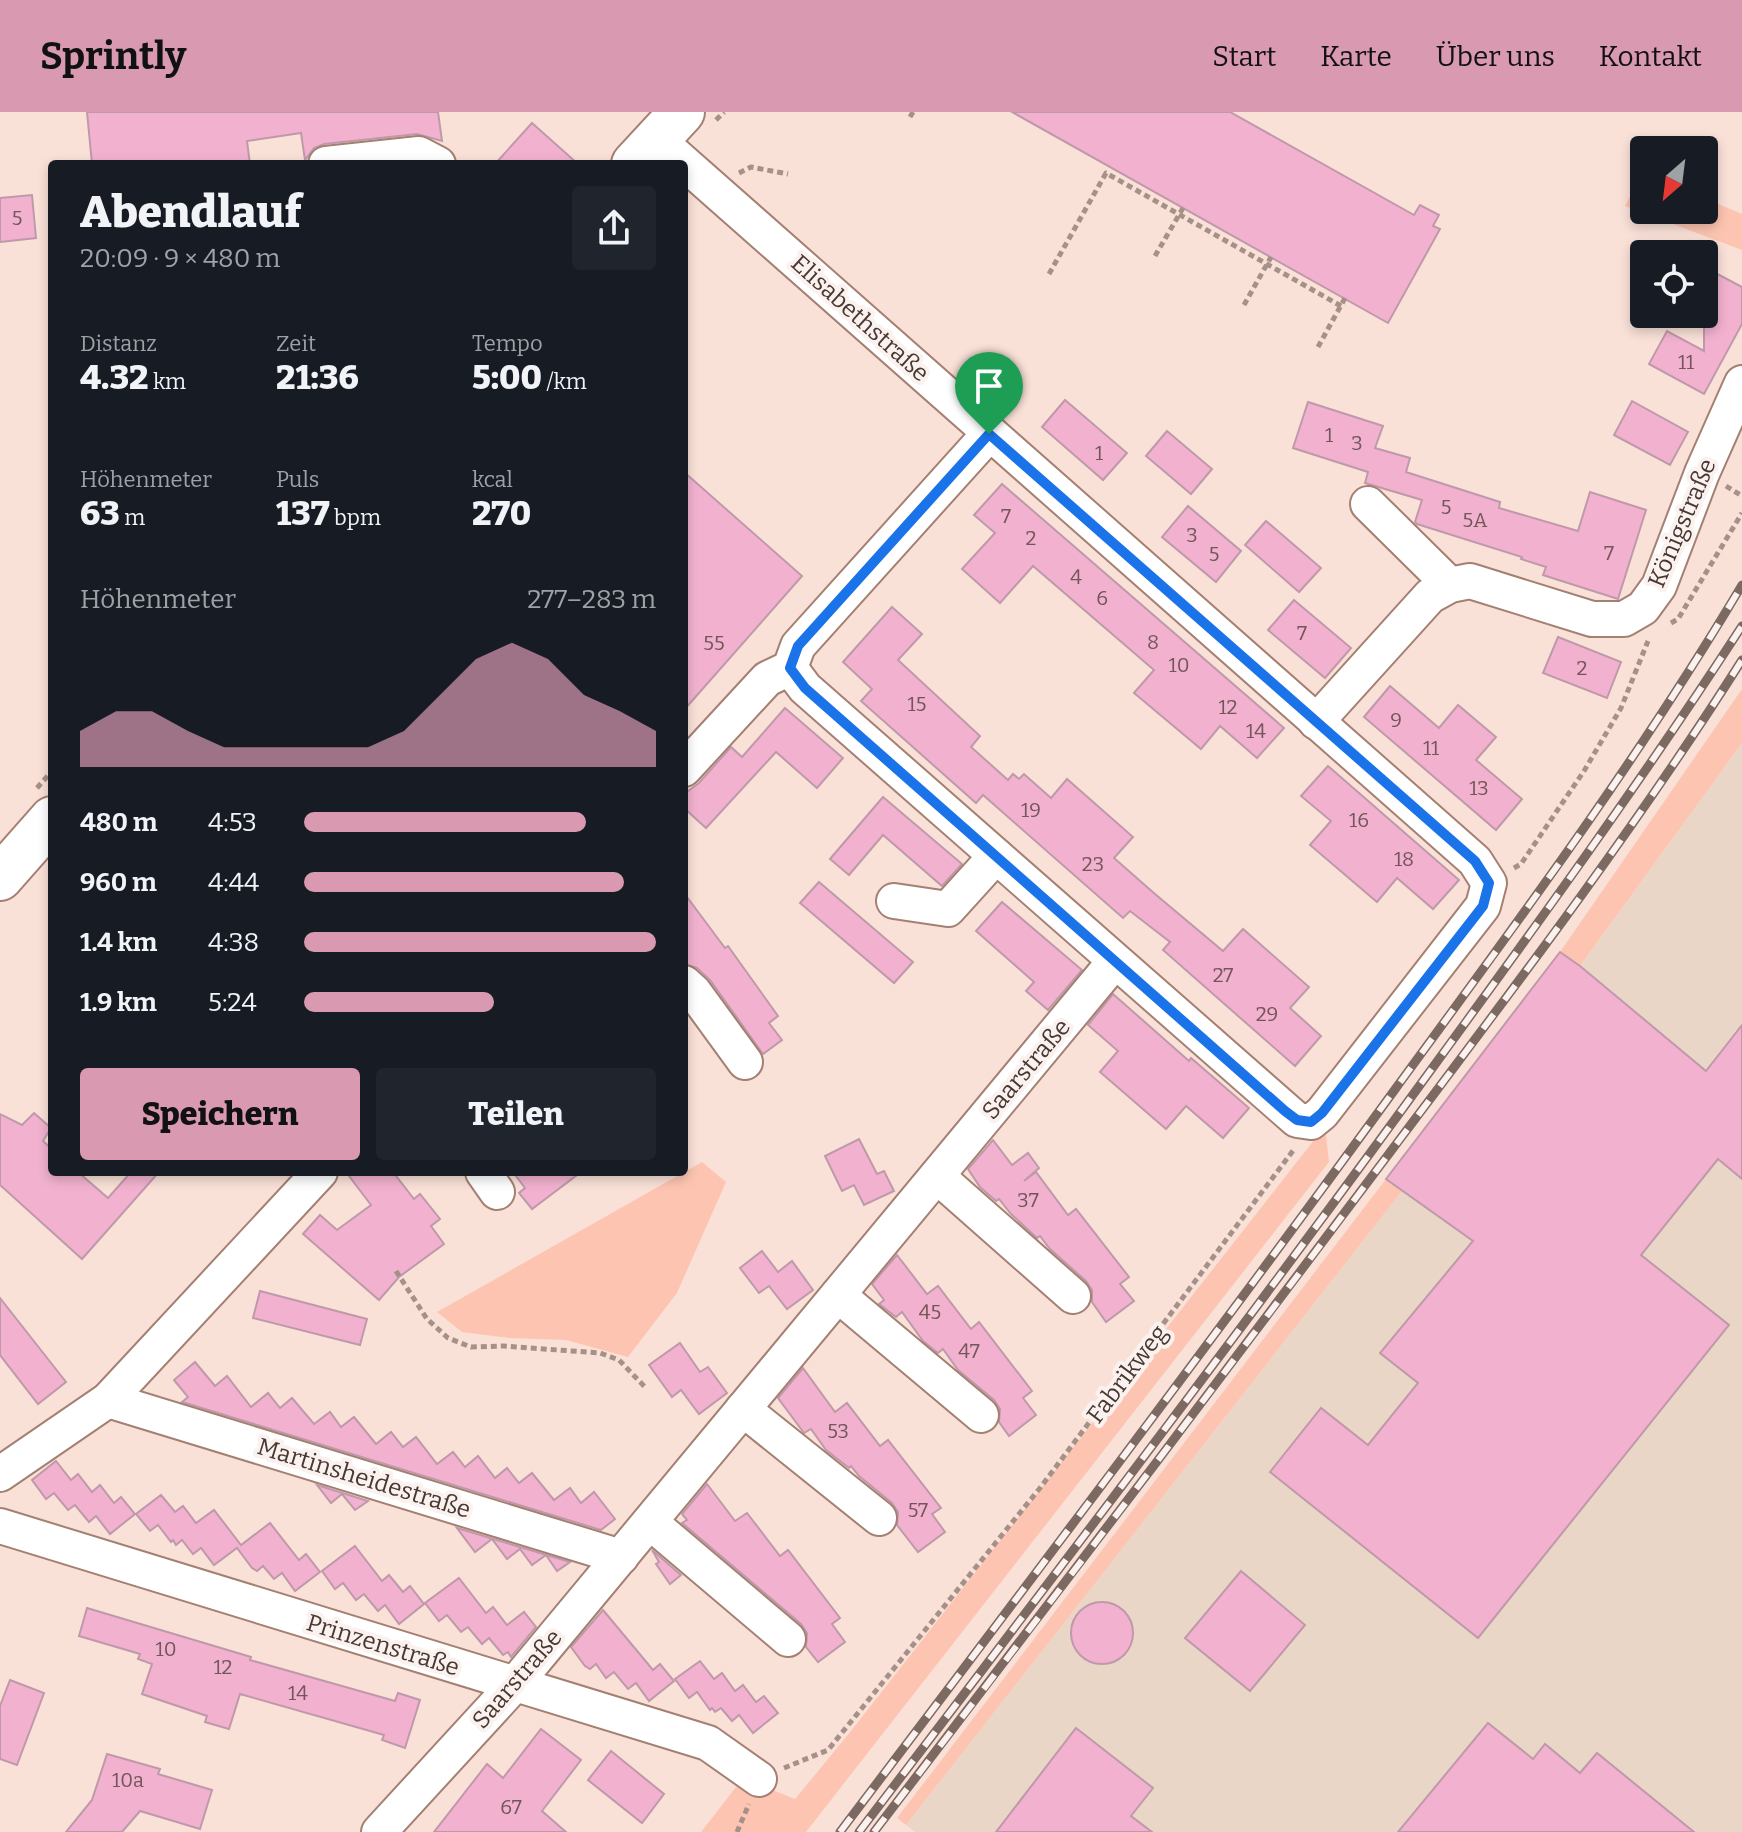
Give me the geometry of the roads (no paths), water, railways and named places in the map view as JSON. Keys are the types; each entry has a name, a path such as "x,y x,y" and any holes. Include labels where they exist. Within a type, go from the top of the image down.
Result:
{"main road":[{"path":"0,878 48,824"}],"street":[{"name":"Elisabethstraße","path":"658,138 682,160"},
{"path":"363,160 419,154 430,160"},
{"name":"Elisabethstraße","path":"688,165 1475,861 1489,883 1483,906 1322,1113 1311,1122 1297,1120 1285,1111 1115,961"},
{"name":"Königstraße","path":"1450,585 1470,581 1592,619 1624,619 1643,608 1659,586 1702,473 1742,383"},
{"path":"688,765 767,679 790,668 798,646 989,434"},
{"path":"1316,722 1430,596 1450,585 1368,504"},
{"path":"790,668 805,688 1115,961"},
{"path":"894,901 948,909 996,856"},
{"name":"Saarstraße","path":"379,1832 514,1685 1115,961"},
{"path":"688,987 745,1062"},
{"path":"0,1474 108,1400 316,1176"},
{"path":"937,1176 1073,1296"},
{"path":"838,1295 981,1415"},
{"name":"Martinsheidestraße","path":"108,1400 621,1557"},
{"path":"743,1409 879,1518"},
{"path":"650,1522 788,1639"},
{"name":"Prinzenstraße","path":"0,1526 708,1743 759,1779"}],"railway":[{"path":"840,1832 1328,1182 1486,965 1618,778 1742,585"},
{"path":"859,1832 1365,1160 1592,847 1742,626"},
{"path":"874,1832 1525,973 1658,787 1742,660"}]}
